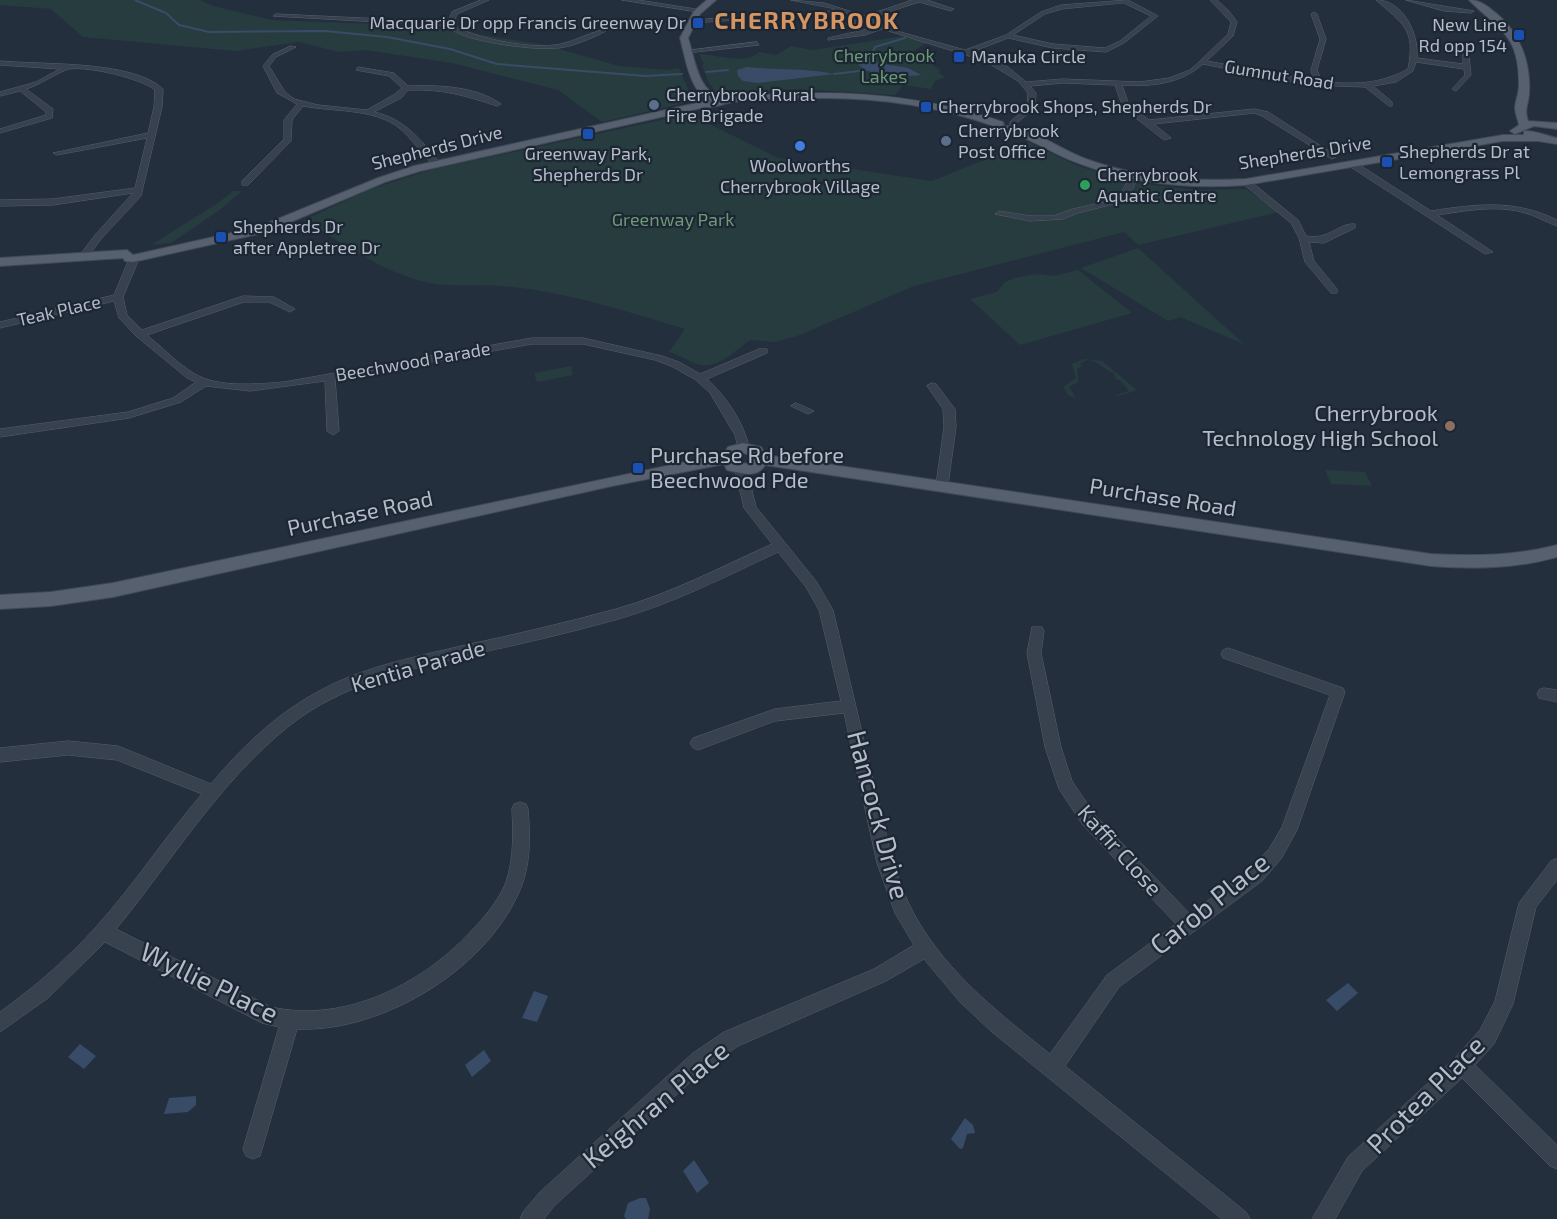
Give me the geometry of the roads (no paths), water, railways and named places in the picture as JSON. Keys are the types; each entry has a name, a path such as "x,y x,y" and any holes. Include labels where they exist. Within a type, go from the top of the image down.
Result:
{"main road":[{"path":"708,101 700,88 684,38 699,10 712,0"},
{"path":"1473,0 1505,27 1520,47 1523,60 1524,98 1520,104 1520,111 1527,133 1557,148"},
{"name":"Shepherds Drive","path":"130,257 216,242 257,231 386,178 436,164 708,101 717,105 722,101 797,94 866,96 950,109 999,124 998,128 1003,130 1014,127 1080,161 1134,177 1191,184 1246,182 1503,138 1557,141"},
{"path":"1524,98 1533,109 1554,125"},
{"path":"1524,126 1554,125"},
{"name":"Shepherds Drive","path":"1503,138 1524,126"},
{"path":"0,262 85,255 130,257"},
{"path":"742,448 756,451 761,459 757,466 735,464 733,451 742,448"},
{"name":"Purchase Road","path":"761,459 1431,560 1487,562 1526,559 1557,551"},
{"name":"Purchase Road","path":"0,602 51,599 112,590 612,481 735,464"}],"street":[{"path":"450,24 454,13 458,10 486,0"},
{"path":"625,0 699,10"},
{"path":"795,0 840,9 882,27 965,52 1002,67 1025,84 1032,93 1031,108 1014,127"},
{"path":"828,29 919,0 951,9"},
{"path":"965,52 1008,36 1043,13 1061,7 1115,0 1134,4 1155,16 1122,42 1106,50 1053,46 1008,36"},
{"path":"1025,84 1063,81 1118,84 1170,80 1192,71 1231,35 1234,22 1227,12 1213,0"},
{"path":"1378,0 1413,30 1413,60 1467,67"},
{"path":"1409,0 1444,9 1471,11"},
{"path":"817,17 826,16 840,9"},
{"path":"1314,14 1323,39 1314,70 1319,84"},
{"path":"276,16 450,24"},
{"path":"692,21 733,19"},
{"path":"450,24 459,32 536,47 559,46 603,31"},
{"path":"830,39 865,33 882,27"},
{"path":"687,51 757,44"},
{"path":"293,47 274,56 266,66 280,93 301,104 369,112 403,126 436,164"},
{"path":"1456,89 1468,75 1466,48"},
{"name":"Gumnut Road","path":"1202,62 1319,84 1366,84 1405,75 1411,70 1413,60"},
{"path":"0,63 127,73 139,76 156,85 160,94 139,190 132,203 98,237 85,255"},
{"path":"0,94 38,83 66,69"},
{"path":"358,69 388,73 398,77 405,88"},
{"path":"1118,84 1126,106 1167,138"},
{"path":"1366,84 1389,104"},
{"path":"0,131 49,116 50,111 21,88"},
{"path":"369,112 398,96 405,88 445,88 485,97 497,104"},
{"path":"245,183 288,139 288,120 301,104"},
{"path":"1147,123 1243,110 1254,111 1265,114 1335,157 1320,159"},
{"path":"57,153 152,135"},
{"path":"1352,164 1488,252"},
{"path":"999,214 1038,219 1062,217 1077,210 1119,200 1126,195 1134,177"},
{"path":"1246,182 1295,222 1303,238 1310,262 1334,291"},
{"path":"0,203 53,202 139,190"},
{"path":"1430,214 1492,205 1509,205 1535,212 1557,223"},
{"path":"1303,238 1321,241 1352,226"},
{"path":"118,297 130,257"},
{"name":"Teak Place","path":"0,325 118,297"},
{"name":"Beechwood Parade","path":"118,297 122,316 191,376 204,382 250,388 284,385 554,339 583,341 658,358 700,378 714,391 741,435 742,448"},
{"path":"140,334 243,299 271,299 290,309"},
{"path":"700,378 763,351"},
{"path":"330,377 333,431"},
{"path":"0,434 129,415 177,400 204,382"},
{"path":"932,386 949,409 950,427 942,485"},
{"path":"796,406 808,411"},
{"name":"Hancock Drive","path":"735,464 750,508 811,584 826,610 885,863 901,907 926,948 966,996 1239,1219"},
{"name":"Kentia Parade","path":"0,1023 67,971 103,932 214,792 271,732 317,699 359,679 403,666 619,614 660,600 779,546"},
{"name":"Kaffir Close","path":"1037,630 1034,653 1053,747 1065,784 1089,820 1188,924"},
{"name":"Carob Place","path":"1053,1067 1113,981 1257,875 1275,854 1289,830 1304,794 1338,692 1228,654"},
{"path":"698,743 776,715 849,706"},
{"path":"0,755 68,748 118,753 214,792"},
{"name":"Wyllie Place","path":"103,932 269,1016 290,1022 331,1018 392,1001 434,975 465,952 510,892 523,849 520,809"},
{"name":"Protea Place","path":"1323,1219 1355,1164 1462,1065 1487,1037 1504,1004 1528,903 1557,867"},
{"name":"Keighran Place","path":"530,1219 547,1199 700,1060 731,1039 880,975 926,948"},
{"path":"254,1149 290,1022"},
{"path":"1462,1065 1557,1159"}],"water":[{"path":"868,51 872,53 870,59 873,62 908,68 921,75 895,76 867,70 855,60"},
{"path":"747,67 834,74 757,83 743,81 738,76 737,70"},
{"path":"1348,983 1358,993 1337,1011 1326,1000"},
{"path":"534,991 548,996 537,1022 522,1018"},
{"path":"80,1044 96,1056 84,1069 68,1057"},
{"path":"484,1050 491,1061 472,1077 465,1065"},
{"path":"196,1096 196,1105 188,1112 164,1114 169,1098"},
{"path":"965,1118 973,1125 975,1133 967,1134 963,1148 960,1149 951,1139"},
{"path":"694,1160 709,1183 697,1193 683,1171"},
{"path":"646,1198 650,1209 648,1219 626,1219 624,1216 628,1203"}],"waterway":[{"path":"135,0 166,13 179,25 209,32 325,31 387,37 450,49 497,64 645,76 682,74"},
{"path":"872,53 875,47 905,38"},
{"path":"706,72 728,70"},
{"path":"834,74 868,70"}],"place":[{"name":"Macquarie Dr opp Francis Greenway Dr","path":"698,23"},
{"name":"New Line Rd opp 154","path":"1519,35"},
{"name":"Manuka Circle","path":"959,57"},
{"name":"Cherrybrook Rural Fire Brigade","path":"654,105"},
{"name":"Cherrybrook Shops, Shepherds Dr","path":"926,107"},
{"name":"Greenway Park, Shepherds Dr","path":"588,134"},
{"name":"Cherrybrook Post Office","path":"946,141"},
{"name":"Woolworths Cherrybrook Village","path":"800,146"},
{"name":"Shepherds Dr at Lemongrass Pl","path":"1387,162"},
{"name":"Cherrybrook Aquatic Centre","path":"1085,185"},
{"name":"Shepherds Dr after Appletree Dr","path":"221,237"},
{"name":"Cherrybrook Technology High School","path":"1450,426"},
{"name":"Purchase Rd before Beechwood Pde","path":"638,468"}],"district":[{"name":"CHERRYBROOK","path":"807,21"}],"park label":[{"name":"Cherrybrook Lakes","path":"884,66"},
{"name":"Greenway Park","path":"673,220"}]}
